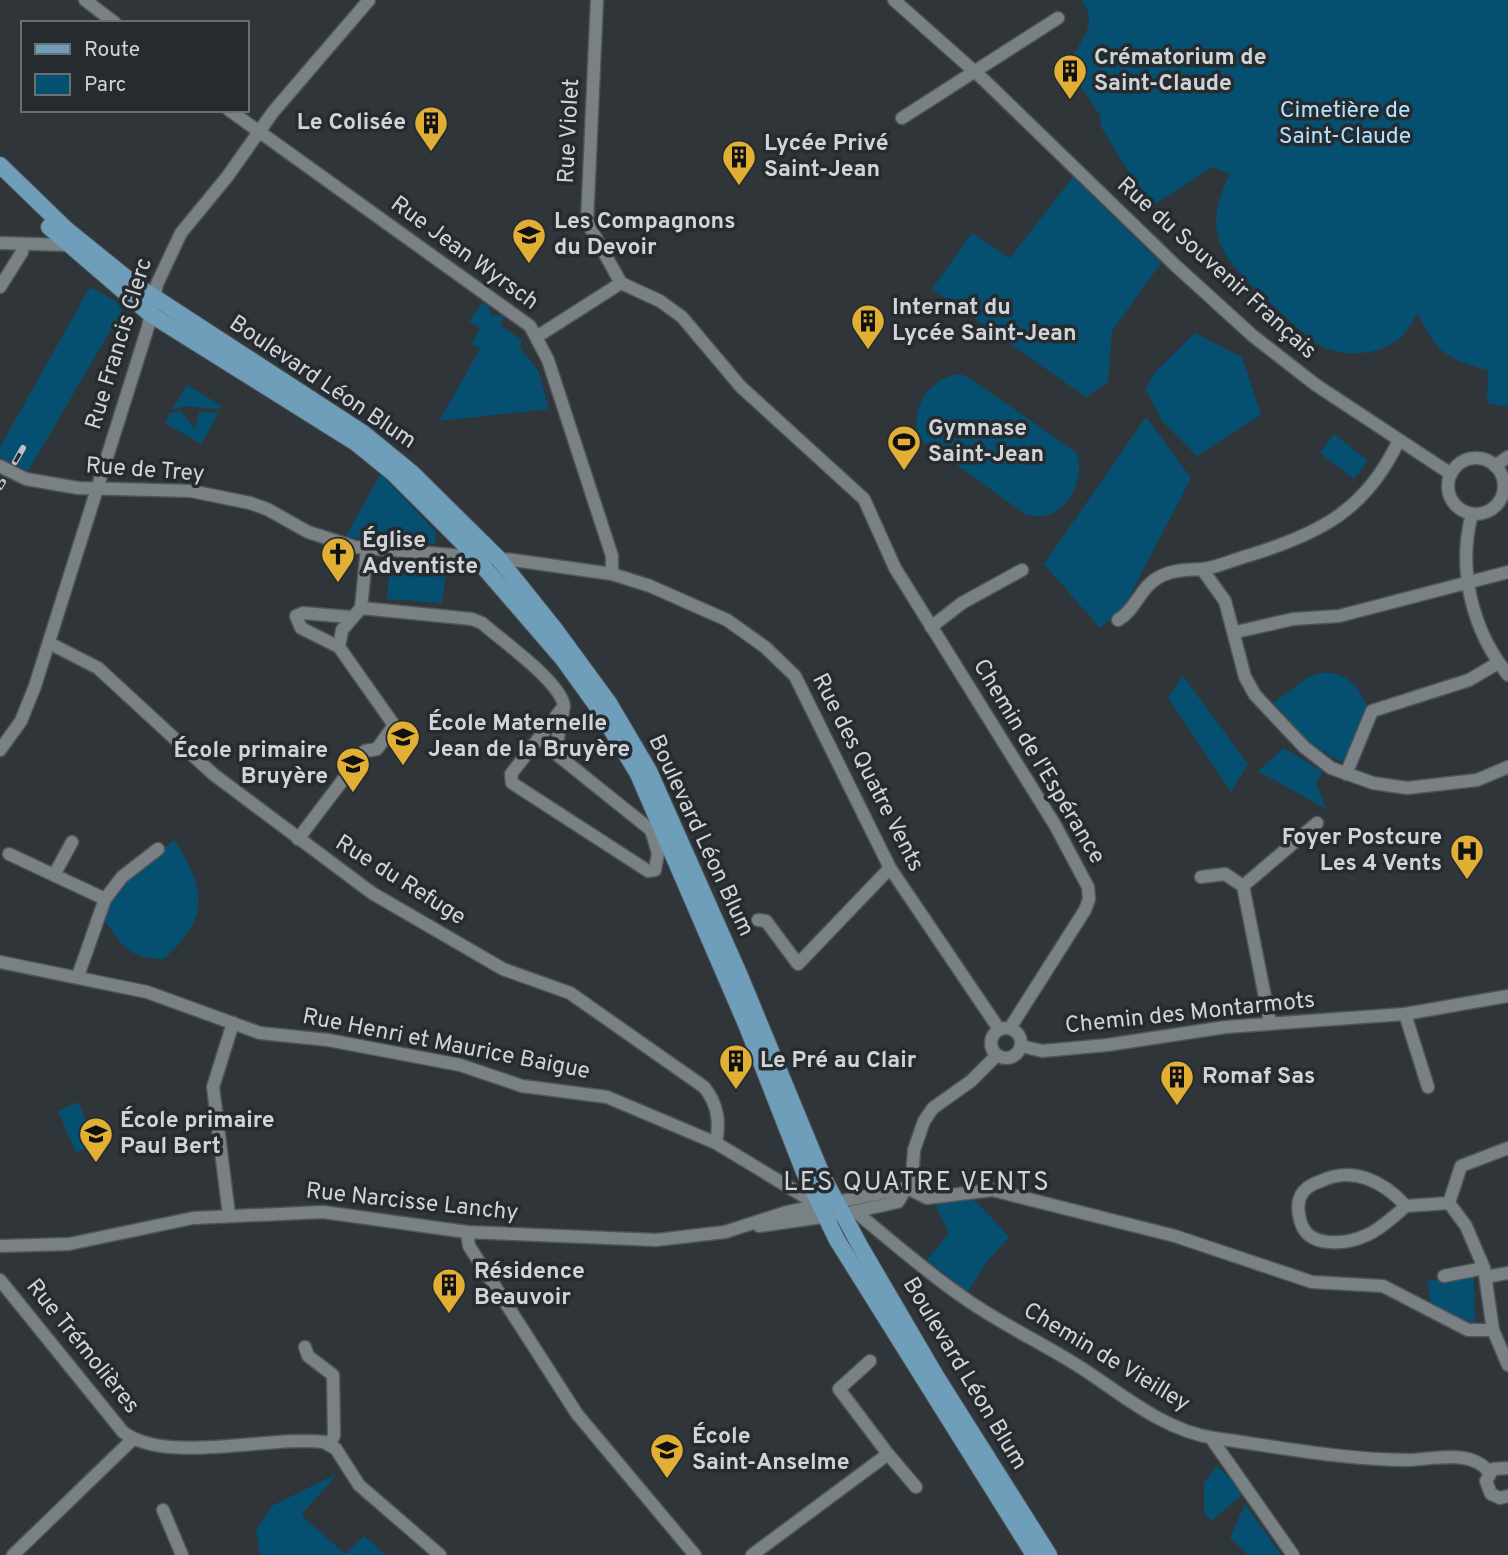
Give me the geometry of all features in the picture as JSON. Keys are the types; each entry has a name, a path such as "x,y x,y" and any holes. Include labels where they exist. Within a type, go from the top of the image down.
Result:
{"main road":[{"name":"Boulevard Léon Blum","path":"0,165 151,306 363,433 412,473 498,558 522,586 609,703 649,771 740,976 814,1155 930,1366 1049,1555"},
{"name":"Boulevard Léon Blum","path":"0,180 67,245 151,306 356,443 393,474 474,557 563,659 599,709 638,774 823,1211 846,1254 1034,1555"}],"street":[{"path":"85,0 112,21"},
{"name":"Rue Francis Clerc","path":"0,750 21,721 49,643 151,306 181,233 227,177 257,132 369,0"},
{"name":"Rue Violet","path":"597,0 587,222 621,284"},
{"name":"Rue du Souvenir Français","path":"894,0 974,71 1175,266 1253,336 1297,372 1398,442 1451,474"},
{"path":"902,118 1058,18"},
{"name":"Rue Jean Wyrsch","path":"232,112 523,319 538,336 562,399 612,556 612,574"},
{"path":"0,243 67,245"},
{"path":"0,287 22,252 23,244"},
{"path":"538,336 621,284"},
{"name":"Chemin de l'Espérance","path":"621,284 660,300 682,317 741,387 859,492 868,505 895,568 1055,825 1088,887 1086,910 1005,1029"},
{"path":"1118,621 1130,613 1144,588 1162,575 1184,569 1202,569 1298,540 1337,519 1358,500 1385,467 1398,442"},
{"path":"1495,466 1508,457"},
{"path":"1471,458 1480,458 1495,466 1503,482 1500,500 1488,511 1472,514 1464,511 1451,499 1448,482 1455,467 1471,458"},
{"name":"Rue de Trey","path":"0,466 26,479 97,490 191,491 250,503 267,509 308,532 367,548 498,558 612,574"},
{"name":"Boulevard Léon Blum","path":"393,474 446,536 447,545 438,554"},
{"path":"1472,514 1467,532 1467,583 1479,626 1498,663 1508,675"},
{"path":"361,608 367,548"},
{"path":"522,586 525,572 532,562"},
{"path":"1202,569 1225,601 1236,632 1245,677 1255,695 1313,755 1346,774 1373,783 1407,788 1477,780 1508,767"},
{"path":"931,626 1000,579 1022,570"},
{"path":"1236,632 1293,619 1339,616 1508,572"},
{"name":"Rue des Quatre Vents","path":"612,574 650,586 727,620 765,647 795,676 890,868 1005,1029"},
{"path":"339,647 339,637 350,617 361,608 472,619 482,623 537,670 561,695 564,706 555,753 651,830 658,853 655,870 648,871 616,852 512,783 510,774 564,706"},
{"path":"298,839 365,751 377,749 394,725 339,647 301,628 296,616 303,613 350,617"},
{"name":"Rue du Refuge","path":"49,643 98,667 213,774 372,893 503,969 570,993 704,1087 715,1103 718,1119 716,1143"},
{"path":"1346,774 1372,711 1469,680 1498,663"},
{"path":"1243,886 1317,823"},
{"path":"54,875 72,842"},
{"path":"78,976 105,899 122,877 158,849"},
{"path":"9,854 105,899"},
{"path":"758,920 766,921 801,970 890,868"},
{"path":"1201,877 1225,874 1243,886 1270,1022"},
{"name":"Rue Henri et Maurice Baigue","path":"0,962 147,992 260,1032 309,1037 460,1065 522,1086 607,1097 716,1143 823,1211"},
{"name":"Chemin des Montarmots","path":"1021,1046 1042,1051 1057,1050 1270,1022 1405,1014 1508,996"},
{"path":"1405,1014 1428,1087"},
{"path":"229,1215 214,1087 233,1023"},
{"path":"1005,1029 1018,1033 1021,1046 1011,1057 997,1055 991,1041 1005,1029"},
{"path":"845,1210 898,1202 912,1178 918,1129 933,1108 971,1081 997,1055"},
{"path":"1449,1203 1461,1166 1508,1148"},
{"path":"1406,1206 1377,1182 1342,1173 1313,1184 1303,1192 1298,1209 1303,1230 1316,1240 1340,1241 1367,1236 1406,1206 1449,1203"},
{"path":"845,1210 907,1188 928,1198 992,1190 1175,1236 1312,1282 1383,1286 1468,1330 1493,1330"},
{"path":"1449,1203 1466,1226 1485,1273 1493,1330 1508,1365"},
{"name":"Rue Narcisse Lanchy","path":"0,1246 69,1244 193,1218 323,1212 467,1232 656,1240 739,1227 797,1222 823,1211 845,1210"},
{"name":"Chemin de Vieilley","path":"845,1210 961,1297 1038,1340 1158,1418 1211,1438 1382,1458 1467,1458 1483,1464 1489,1472"},
{"path":"467,1232 470,1247 578,1414 695,1555"},
{"path":"1444,1276 1508,1273"},
{"name":"Rue Trémolières","path":"0,1280 118,1425 133,1439"},
{"path":"305,1347 308,1356 333,1375 334,1435 330,1445"},
{"path":"870,1361 839,1389 916,1487"},
{"path":"1211,1438 1293,1555"},
{"path":"13,1555 133,1439 158,1446 179,1447 315,1441 330,1445 359,1485 440,1555"},
{"path":"752,1555 888,1454"},
{"path":"1508,1468 1497,1467 1489,1472 1486,1481 1488,1490 1495,1497 1508,1496"},
{"path":"163,1510 182,1555"}],"green space":[{"name":"Cimetière de Saint-Claude","path":"1081,0 1508,0 1508,407 1487,403 1488,370 1453,358 1444,352 1430,337 1418,313 1395,342 1374,351 1339,352 1318,344 1307,336 1245,279 1223,250 1216,217 1220,197 1230,174 1213,167 1150,207 1101,127 1100,115 1067,66 1088,25 1087,9"},
{"path":"1073,177 1161,263 1112,331 1108,382 1086,397 932,289 972,233 1010,258"},
{"path":"90,287 117,302 122,311 28,471 0,457 0,447"},
{"path":"483,302 490,309 491,316 504,315 500,325 523,341 519,347 538,370 549,409 439,421 480,349 472,344 480,328 469,321"},
{"path":"1195,333 1242,357 1261,415 1197,456 1162,421 1146,390 1154,373"},
{"path":"960,374 1077,453 1078,478 1074,490 1060,509 1038,516 1025,514 919,438 917,416 924,396 939,381"},
{"path":"187,385 222,406 220,409 184,406 172,410"},
{"path":"181,411 195,429 199,412 219,413 201,444 165,423 170,413"},
{"path":"1146,417 1191,478 1123,609 1100,628 1044,564"},
{"path":"1334,434 1368,461 1354,479 1320,453"},
{"path":"381,474 436,532 435,544 345,537"},
{"path":"390,560 447,564 442,603 387,599"},
{"path":"1320,673 1336,674 1349,680 1359,691 1366,706 1380,702 1341,762 1311,744 1273,703 1307,678"},
{"path":"1183,676 1248,764 1231,792 1168,698"},
{"path":"1284,748 1323,772 1316,783 1326,809 1258,771"},
{"path":"174,840 193,873 199,902 196,916 190,930 164,959 142,956 120,942 102,916 126,879"},
{"path":"78,1102 96,1143 76,1153 58,1111"},
{"path":"972,1197 1009,1237 986,1263 968,1292 927,1260 949,1233 935,1204"},
{"path":"1474,1276 1475,1324 1431,1304 1427,1281"},
{"path":"1217,1466 1241,1489 1241,1496 1211,1521 1204,1513 1204,1483"},
{"path":"338,1473 301,1515 345,1554 364,1536 386,1555 260,1555 256,1530 272,1506"},
{"path":"1245,1504 1280,1553 1248,1555 1230,1538"}],"railway":[{"path":"15,462 23,448"},
{"path":"0,487 3,482"}],"place":[{"name":"Crématorium de Saint-Claude","path":"1070,101"},
{"name":"Le Colisée","path":"431,153"},
{"name":"Lycée Privé Saint-Jean","path":"739,187"},
{"name":"Les Compagnons du Devoir","path":"529,265"},
{"name":"Internat du Lycée Saint-Jean","path":"868,351"},
{"name":"Gymnase Saint-Jean","path":"904,472"},
{"name":"Église Adventiste","path":"338,584"},
{"name":"École Maternelle Jean de la Bruyère","path":"403,767"},
{"name":"École primaire Bruyère","path":"353,794"},
{"name":"Foyer Postcure Les 4 Vents","path":"1467,881"},
{"name":"Le Pré au Clair","path":"736,1091"},
{"name":"Romaf Sas","path":"1177,1107"},
{"name":"École primaire Paul Bert","path":"96,1164"},
{"name":"Résidence Beauvoir","path":"449,1315"},
{"name":"École Saint-Anselme","path":"667,1480"}],"district":[{"name":"LES QUATRE VENTS","path":"917,1183"}]}
